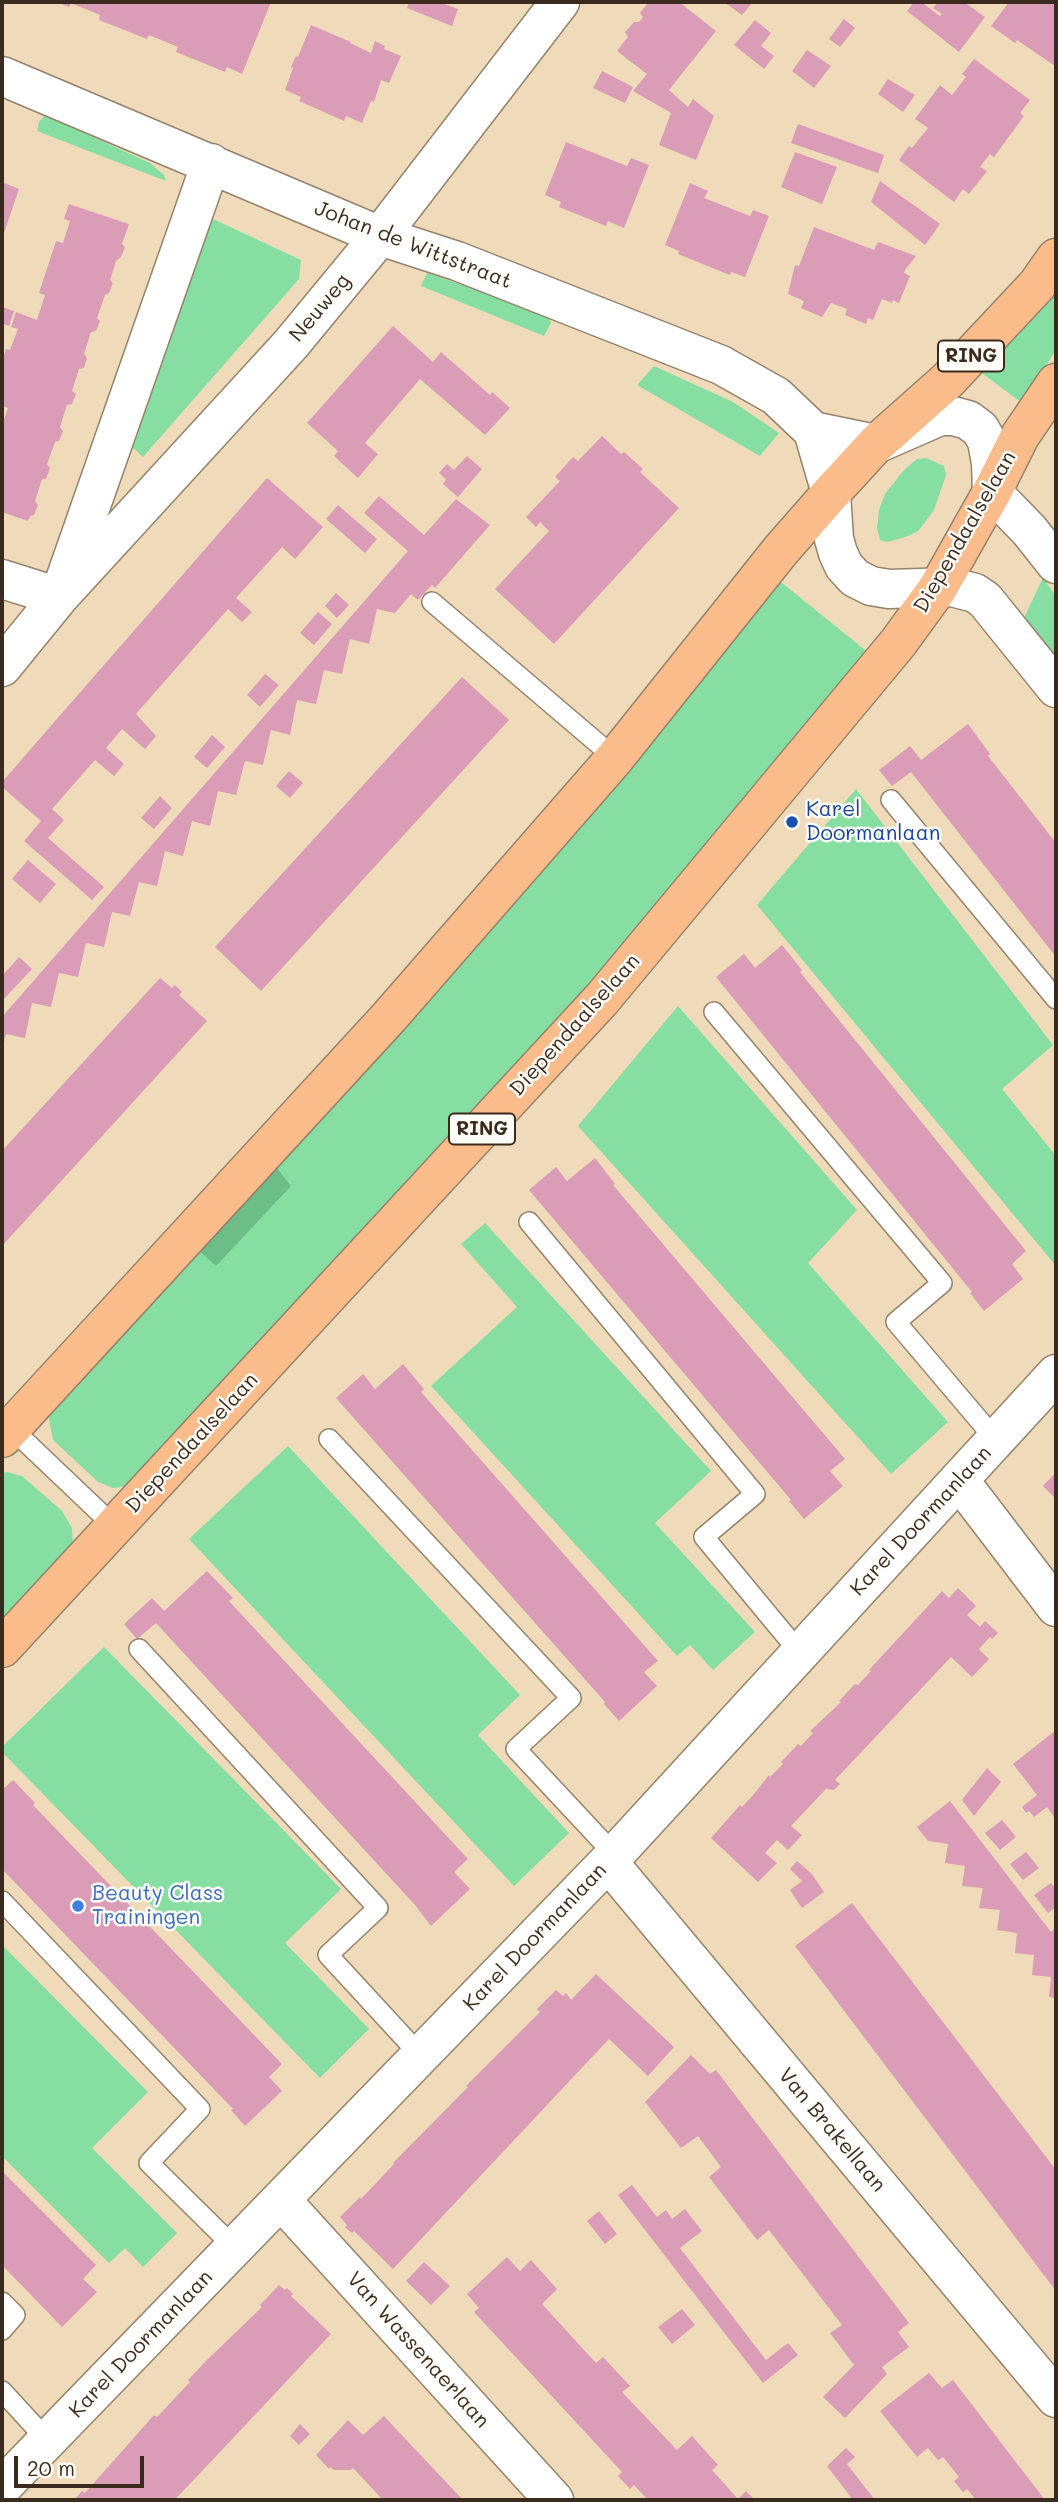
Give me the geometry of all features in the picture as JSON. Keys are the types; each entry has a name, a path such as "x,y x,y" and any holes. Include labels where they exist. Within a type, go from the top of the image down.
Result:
{"main road":[{"name":"RING","path":"7,1433 390,1016 615,758 831,493 876,444 948,380 1037,285 1056,258"},
{"name":"Diependaalselaan","path":"2,1648 602,999 898,643 938,588 1020,436 1056,383"}],"street":[{"name":"Neuweg","path":"2,667 59,597 290,344 380,236 560,2"},
{"name":"Johan de Wittstraat","path":"2,76 380,236 457,261 721,365 776,396 813,431"},
{"name":"Neuweg","path":"59,597 211,163"},
{"path":"1056,564 1029,530 992,492 987,441 980,429 968,420 953,415 940,416 876,444 813,431 831,493 834,540 844,566 855,578 871,586 889,589 964,589 985,600 1056,688"},
{"path":"2,579 59,597"},
{"name":"Karel Doormanlaan","path":"2,2487 611,1858 1056,1374"},
{"path":"959,1480 1056,1607"},
{"name":"Van Brakellaan","path":"611,1858 1056,2398"},
{"name":"Van Wassenaerlaan","path":"281,2200 554,2500"}],"lane":[{"path":"432,602 615,758"},
{"path":"891,800 1056,999"},
{"path":"714,1012 942,1283 896,1322 996,1440"},
{"path":"529,1222 755,1494 704,1537 800,1653"},
{"path":"7,1433 114,1526"},
{"path":"329,1439 571,1698 516,1749 611,1858"},
{"path":"139,1649 378,1908 328,1955 421,2056"},
{"path":"2,1901 200,2109 149,2163 235,2248"},
{"path":"2,2302 15,2315 2,2330"},
{"path":"2,2391 47,2440"}],"green space":[{"path":"45,115 150,163 164,175 166,181 37,131 39,122"},
{"path":"211,218 301,260 299,279 143,457 130,445"},
{"path":"427,273 519,304 548,318 551,323 544,336 421,286"},
{"path":"1056,281 1056,350 1022,403 979,371"},
{"path":"654,366 733,402 779,433 760,456 637,385"},
{"path":"926,458 944,466 946,475 934,510 918,531 888,542 880,540 877,528 879,510 885,494 904,470 917,459"},
{"path":"776,578 870,654 600,978 128,1486 113,1488 98,1482 53,1440 48,1414"},
{"path":"1043,578 1056,596 1056,661 1024,618"},
{"path":"856,789 1053,1045 1002,1089 1056,1156 1056,1266 757,905"},
{"path":"678,1006 857,1210 808,1263 948,1422 891,1474 578,1126"},
{"path":"273,1163 291,1186 216,1266 196,1248"},
{"path":"485,1223 711,1471 655,1523 755,1632 713,1670 690,1645 677,1656 431,1386 517,1307 461,1244"},
{"path":"288,1446 520,1695 478,1735 569,1833 514,1886 189,1539"},
{"path":"2,1473 22,1476 62,1511 72,1528 73,1545 2,1630"},
{"path":"104,1647 341,1889 285,1943 369,2029 320,2078 2,1752 2,1747"},
{"path":"2,1945 148,2092 92,2148 177,2233 143,2267 125,2248 109,2263 2,2156"}],"building":[{"path":"56,2 271,2 242,74 227,67 225,72 176,52 178,47 149,35 147,39 99,20 100,15 71,3 69,7"},
{"path":"409,2 439,2 458,9 452,26 407,8"},
{"path":"679,2 716,31 669,90 688,107 693,99 714,116 696,160 659,145 671,113 633,91 647,74 617,51 628,37 625,32 643,17 640,13 648,3"},
{"path":"724,2 753,2 742,15"},
{"path":"914,2 921,2 940,16 942,14 933,8 938,2 964,2 985,17 959,52 907,11"},
{"path":"1009,2 1056,2 1055,66 991,26"},
{"path":"844,19 855,28 840,47 829,39"},
{"path":"755,20 771,33 761,46 774,56 764,69 734,45"},
{"path":"311,25 371,53 375,41 385,46 384,49 401,56 389,83 381,80 374,102 371,101 362,123 346,116 344,121 299,101 301,97 285,90 293,68 291,67"},
{"path":"807,50 831,66 814,88 792,71"},
{"path":"974,59 1030,100 1020,113 1024,116 994,157 990,154 980,167 987,171 969,194 963,189 954,202 899,160 928,128 915,119 940,85 952,95 966,77 962,74"},
{"path":"602,71 633,87 625,103 593,88"},
{"path":"888,79 915,95 903,112 878,94"},
{"path":"798,124 884,155 878,173 791,143"},
{"path":"566,142 627,166 631,158 649,165 624,228 608,221 606,226 559,207 561,202 545,195"},
{"path":"795,152 837,167 822,204 781,187"},
{"path":"880,181 940,224 925,245 871,202"},
{"path":"2,182 19,189 2,239"},
{"path":"690,183 708,191 704,198 750,216 753,210 769,216 745,277 731,272 730,275 678,254 679,251 665,245"},
{"path":"69,204 129,224 122,244 125,247 116,261 110,280 113,283 109,293 105,295 97,318 100,321 96,331 91,332 84,354 87,358 84,368 79,369 72,391 76,394 72,404 67,405 60,427 63,431 59,441 55,442 47,464 50,468 46,479 42,479 35,501 38,505 28,521 2,512 2,425 8,408 2,406 2,362 18,329 11,327 16,312 37,320 45,295 39,293 56,241 63,243 70,221 64,219"},
{"path":"814,227 874,250 878,242 916,256 905,270 904,273 910,276 899,303 882,299 873,320 868,318 866,324 845,315 847,309 831,303 822,317 801,308 804,301 788,294 795,265 799,266"},
{"path":"2,307 14,311 9,326 2,323"},
{"path":"393,326 433,362 441,352 490,395 492,392 510,408 485,435 420,379 365,443 378,454 358,478 334,456 338,451 307,423"},
{"path":"602,436 621,454 624,452 643,469 640,472 679,508 554,644 495,589 549,531 540,522 536,527 526,517 560,481 555,477 573,457 578,461"},
{"path":"467,456 482,469 458,497 443,484 446,479 439,473 447,464 454,470"},
{"path":"267,478 323,527 295,559 282,547 236,598 252,612 242,622 228,609 136,714 156,736 145,749 122,729 106,748 124,764 114,776 95,760 52,809 64,820 48,838 104,887 92,900 24,841 41,821 2,787 2,782"},
{"path":"379,496 424,535 456,499 490,525 435,588 432,585 418,600 411,594 395,613 377,609 369,644 350,639 342,674 324,670 316,704 297,700 290,735 271,730 263,765 245,761 236,795 218,791 210,826 192,821 183,856 165,851 157,886 139,882 130,916 112,912 104,947 86,943 78,977 59,973 51,1007 32,1003 25,1038 6,1034 2,1049 2,1017 408,551 364,513"},
{"path":"338,505 377,539 365,553 326,519"},
{"path":"336,593 349,605 337,618 325,606"},
{"path":"318,612 332,624 314,645 300,633"},
{"path":"265,674 279,685 260,707 247,695"},
{"path":"462,677 509,720 261,991 215,947"},
{"path":"968,724 990,754 988,756 1056,843 1056,957 911,772 892,786 879,770 910,746 921,760"},
{"path":"212,735 225,747 207,768 194,757"},
{"path":"289,771 303,783 290,798 276,786"},
{"path":"160,796 172,808 154,829 141,818"},
{"path":"28,860 56,884 40,903 12,879"},
{"path":"782,945 802,970 800,972 1026,1251 1012,1264 1023,1279 984,1311 970,1293 972,1292 716,977 744,954 755,968"},
{"path":"19,957 32,969 4,999 2,976"},
{"path":"160,978 172,988 175,985 182,992 179,995 207,1021 2,1246 2,1151"},
{"path":"595,1158 615,1184 613,1185 845,1459 830,1471 843,1486 804,1519 789,1501 791,1500 529,1190 556,1167 567,1181"},
{"path":"403,1364 424,1389 421,1392 658,1661 644,1672 657,1686 619,1721 336,1398 363,1374 375,1389"},
{"path":"1056,1472 1056,1499 1043,1486"},
{"path":"207,1571 233,1598 229,1601 468,1859 454,1872 470,1889 431,1926 415,1905 156,1623 137,1639 124,1624 152,1598 164,1611"},
{"path":"958,1588 976,1606 967,1615 980,1627 985,1621 998,1633 979,1649 989,1659 972,1677 951,1657 835,1780 840,1784 834,1790 826,1789 791,1826 802,1835 788,1850 777,1840 765,1853 777,1863 758,1882 711,1838 769,1775 770,1777 783,1764 781,1762 798,1744 801,1746 813,1733 810,1731 841,1702 839,1701 855,1684 858,1685 942,1591 949,1598"},
{"path":"1056,1730 1056,1820 1047,1807 1034,1817 1029,1811 1026,1813 1022,1807 1037,1795 1013,1764"},
{"path":"987,1768 1001,1782 974,1816 962,1800"},
{"path":"13,1780 35,1803 33,1805 282,2064 269,2077 282,2091 245,2126 231,2110 233,2109 2,1869 2,1790"},
{"path":"950,1801 1051,1932 1056,1927 1056,1998 1049,1997 1051,1977 1032,1975 1034,1955 1015,1953 1017,1933 997,1930 1000,1910 979,1908 983,1888 962,1886 965,1866 945,1863 948,1844 928,1841 917,1827"},
{"path":"1002,1820 1016,1837 1000,1850 985,1833"},
{"path":"1026,1852 1039,1868 1023,1880 1010,1864"},
{"path":"797,1861 812,1874 824,1892 802,1908 790,1890 802,1881 790,1869"},
{"path":"1051,1883 1056,1889 1056,1907 1048,1913 1034,1895"},
{"path":"852,1903 1056,2170 1056,2291 795,1946"},
{"path":"596,1974 674,2047 648,2076 609,2039 393,2269 354,2231 352,2233 345,2227 347,2225 340,2217 360,2197 361,2199 468,2087 466,2086 540,2012 537,2009 556,1990 563,1996 566,1993 571,2000"},
{"path":"691,2055 710,2074 716,2070 909,2323 898,2332 909,2347 882,2367 887,2374 845,2418 823,2397 854,2365 830,2333 842,2325 769,2230 757,2240 709,2177 721,2167 698,2136 681,2148 645,2102"},
{"path":"2,2171 96,2265 83,2279 97,2292 62,2327 2,2265"},
{"path":"632,2185 657,2217 666,2210 672,2219 685,2209 702,2231 680,2248 766,2360 788,2343 798,2355 763,2383 618,2195"},
{"path":"599,2211 617,2234 605,2244 587,2221"},
{"path":"507,2257 520,2271 531,2260 557,2289 542,2304 596,2363 603,2357 630,2386 622,2392 677,2450 692,2436 718,2465 712,2470 738,2499 746,2491 755,2500 648,2500 634,2485 630,2489 618,2476 622,2472 474,2312 479,2308 467,2294"},
{"path":"424,2262 450,2286 431,2305 406,2281"},
{"path":"279,2285 285,2290 287,2288 293,2294 291,2296 331,2334 188,2486 174,2500 74,2500 82,2491 85,2493 154,2415 157,2417 207,2360 262,2307 260,2305"},
{"path":"682,2309 695,2325 672,2344 658,2327"},
{"path":"929,2373 942,2388 953,2380 1045,2500 976,2500 967,2489 963,2492 954,2481 959,2477 943,2457 938,2460 928,2448 917,2457 880,2411"},
{"path":"384,2416 463,2500 383,2500 353,2468 329,2469 316,2455 348,2420 363,2435"},
{"path":"300,2424 310,2434 299,2445 290,2436"},
{"path":"846,2448 855,2457 847,2464 875,2500 853,2500 827,2466"}],"place":[{"name":"Karel Doormanlaan","path":"792,822"},
{"name":"Beauty Class Trainingen","path":"78,1906"}]}
